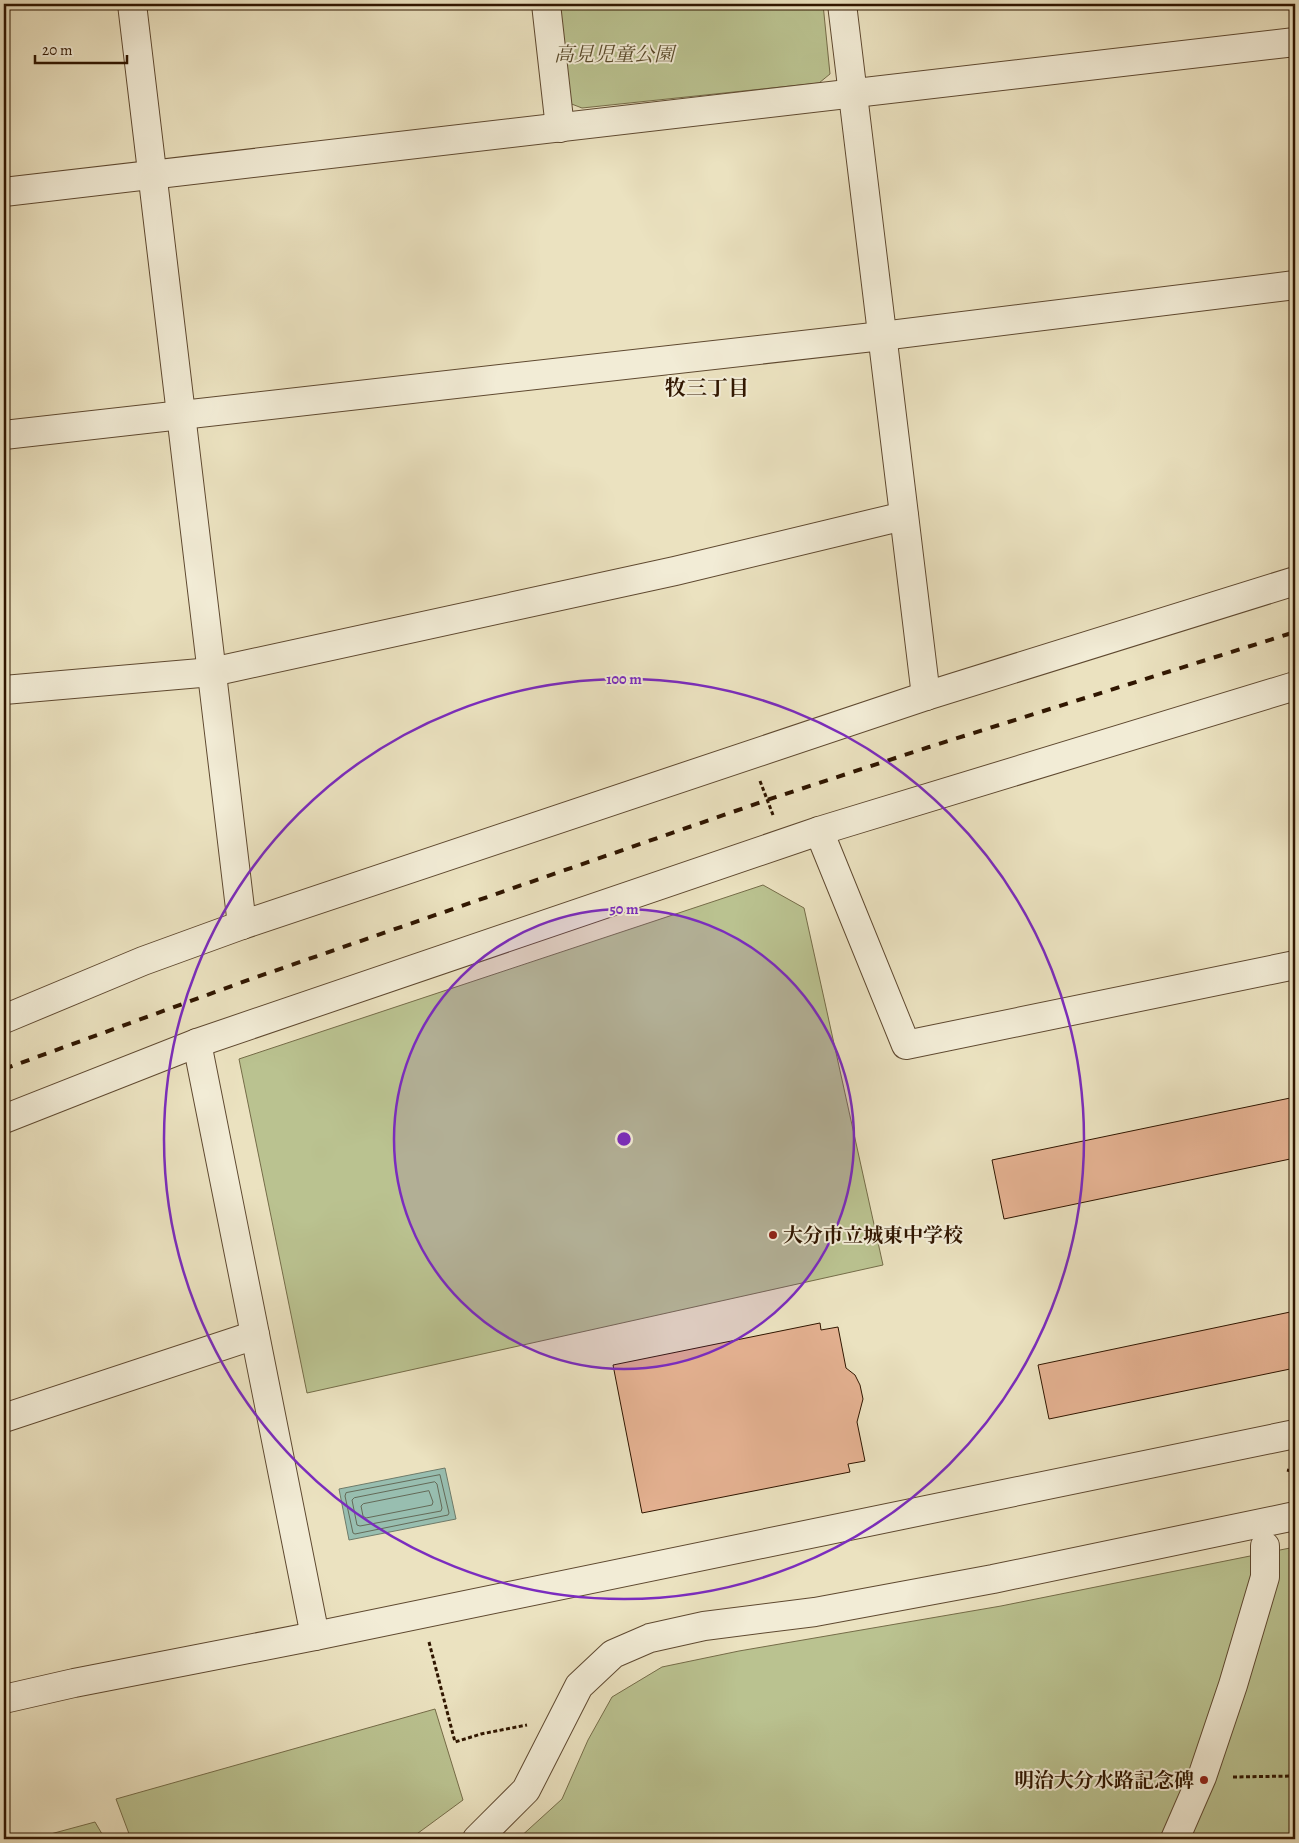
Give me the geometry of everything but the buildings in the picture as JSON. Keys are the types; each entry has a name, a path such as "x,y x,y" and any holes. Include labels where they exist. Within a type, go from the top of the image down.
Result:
{"street":[{"path":"132,4 242,925"},
{"path":"546,4 560,128"},
{"path":"842,4 926,696"},
{"path":"4,192 1295,42"},
{"path":"4,436 882,336 1295,285"},
{"path":"4,690 212,672 675,570 904,516"},
{"path":"4,1019 143,961 242,925 926,696 1295,581"},
{"path":"4,1120 197,1043 819,831 1295,686"},
{"path":"819,831 906,1045 1295,964"},
{"path":"197,1043 315,1636"},
{"path":"4,1418 255,1334"},
{"path":"4,1699 74,1683 315,1636 1295,1434"},
{"path":"477,1839 526,1790 579,1686 614,1654 650,1638 704,1626 815,1612 993,1580 1295,1516"},
{"path":"1175,1839 1202,1777 1233,1685 1265,1578 1265,1546"}],"path":[{"path":"749,755 784,844"},
{"path":"1287,1470 1295,1472"},
{"path":"429,1642 455,1742 481,1734 536,1723"},
{"path":"1255,1777 1295,1776"}],"green space":[{"name":"高見児童公園","path":"556,4 823,4 830,74 819,83 582,108 569,103"},
{"path":"763,885 804,908 883,1265 307,1393 239,1059"},
{"path":"1295,1547 1295,1839 518,1839 562,1799 588,1740 612,1697 662,1667 739,1651 1001,1606"},
{"path":"435,1709 463,1800 410,1839 131,1839 116,1799"},
{"path":"95,1822 105,1839 32,1839"}],"water":[{"path":"445,1468 456,1519 349,1540 339,1489"}],"railway":[{"path":"4,1069 251,979 767,800 1295,632"}],"place":[{"name":"大分市立城東中学校","path":"773,1235"},
{"name":"明治大分水路記念碑","path":"1204,1780"}],"district":[{"name":"牧三丁目","path":"707,388"}]}
